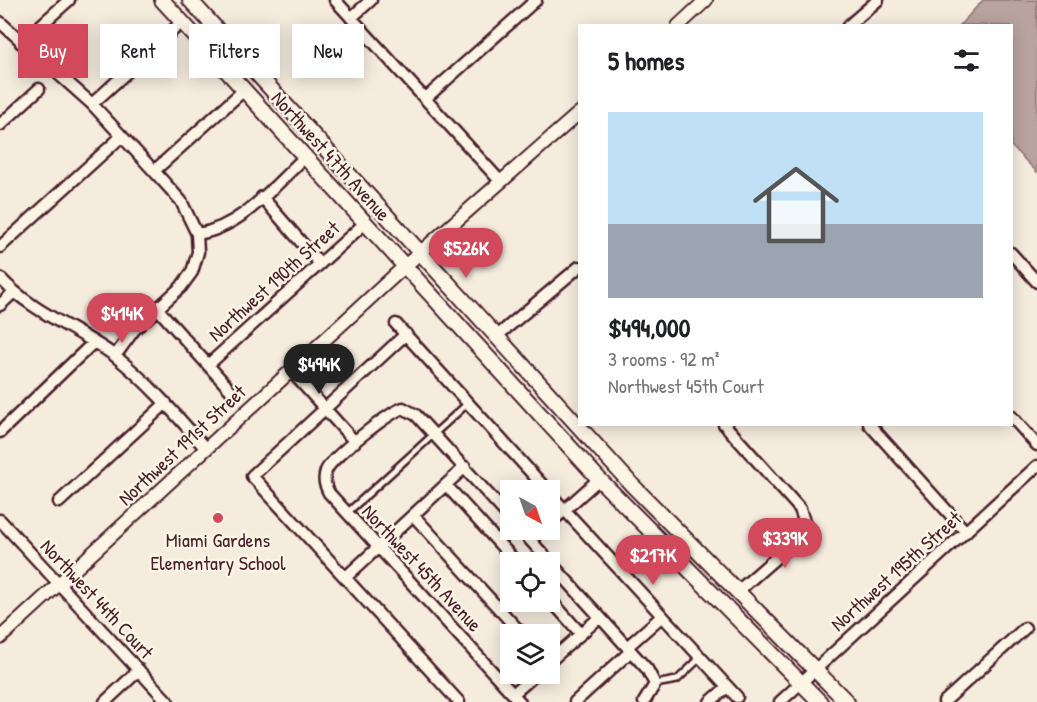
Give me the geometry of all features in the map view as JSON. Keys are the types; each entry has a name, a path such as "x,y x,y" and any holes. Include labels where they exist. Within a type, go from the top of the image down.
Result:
{"main road":[{"name":"Northwest 47th Avenue","path":"162,0 599,479 820,702"},
{"name":"Northwest 47th Avenue","path":"190,0 496,336 574,413"},
{"path":"538,412 556,418 574,413"},
{"name":"Northwest 47th Avenue","path":"585,426 633,486 847,702"},
{"path":"599,479 614,479 633,486"}],"street":[{"path":"42,24 69,0"},
{"path":"335,0 501,182"},
{"path":"351,18 371,0"},
{"path":"426,98 536,0"},
{"path":"680,24 706,0"},
{"path":"850,24 878,0"},
{"path":"0,22 18,40"},
{"path":"92,104 182,22"},
{"path":"62,78 92,104 181,201 197,234 198,252 192,272 181,287 128,337 115,356"},
{"path":"0,125 39,89"},
{"path":"154,171 244,90"},
{"name":"Northwest 191st Street","path":"0,638 405,266 578,114"},
{"path":"0,247 122,136"},
{"path":"197,234 223,229 305,157"},
{"path":"262,197 320,264"},
{"name":"Northwest 190th Street","path":"208,365 365,223"},
{"path":"1013,255 1037,282"},
{"path":"496,336 578,268"},
{"path":"0,278 14,292 115,356 166,403 206,449"},
{"path":"0,305 14,292"},
{"path":"157,308 233,393"},
{"path":"396,324 537,480"},
{"path":"406,334 252,476 459,702"},
{"path":"0,432 93,343"},
{"path":"291,371 356,442 388,414 402,408 416,415 500,507"},
{"path":"59,502 166,403"},
{"path":"1013,418 1037,445"},
{"path":"726,426 800,509 805,524 794,542 738,591"},
{"path":"871,426 966,532"},
{"name":"Northwest 45th Avenue","path":"356,442 327,468 324,482 329,493 517,698"},
{"name":"Northwest 195th Street","path":"780,702 1037,466"},
{"path":"346,577 465,467"},
{"path":"560,514 599,479"},
{"path":"446,485 507,552"},
{"path":"560,506 737,697"},
{"path":"413,515 513,624"},
{"name":"Northwest 44th Court","path":"0,520 168,702"},
{"path":"530,540 647,669 655,684 644,702"},
{"path":"560,610 581,634"},
{"path":"575,702 662,616"},
{"path":"560,652 600,617"},
{"path":"944,702 1025,628"},
{"path":"105,702 140,670"},
{"path":"517,698 528,684"},
{"path":"710,702 727,687"}],"lane":[{"path":"347,513 467,404"},
{"path":"655,684 677,680 700,658"}],"shaded area":[{"path":"983,0 1037,0 1037,172 1013,148 1013,24 961,24"}],"place":[{"name":"Miami Gardens Elementary School","path":"218,518"}]}
